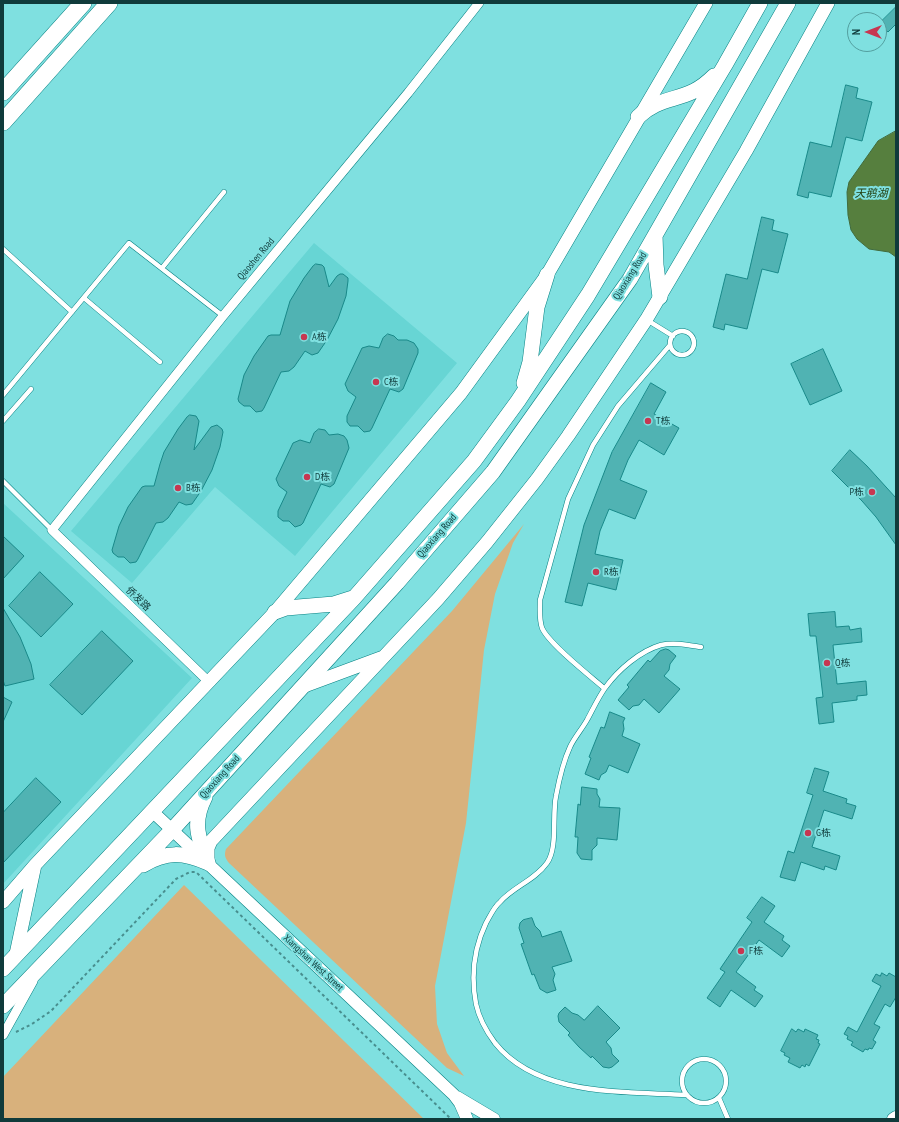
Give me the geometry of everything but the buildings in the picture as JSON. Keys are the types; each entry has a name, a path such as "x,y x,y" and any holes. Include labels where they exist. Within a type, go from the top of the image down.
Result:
{"highway":[{"path":"3,92 83,3"},
{"path":"3,122 110,3"}],"main road":[{"path":"3,900 275,612 461,393 547,275 706,3"},
{"path":"3,969 354,598 474,461 518,402 588,295 725,65 760,3"},
{"path":"763,3 786,6"},
{"path":"208,863 208,848 211,841 443,594 537,479 590,406 660,297 746,151 828,3"},
{"name":"Qiaoxiang Road","path":"3,1006 172,830 397,583 493,472 630,279 786,6"},
{"path":"638,117 656,104 696,90 709,81 725,65"},
{"path":"655,234 656,265 660,297"},
{"path":"518,402 530,362 537,307 547,275"},
{"path":"275,612 286,608 334,604 354,598"},
{"path":"302,687 386,656"},
{"path":"226,733 244,750"},
{"path":"208,790 200,806 197,824 199,837 208,863"},
{"path":"131,872 160,857 176,854 194,857 208,863"},
{"path":"16,954 35,865"}],"street":[{"name":"Qiaoshen Road","path":"52,530 222,316 408,93 479,3"},
{"name":"侨发路","path":"52,530 209,682"},
{"name":"Xiangshan West Street","path":"152,812 454,1095 468,1119"},
{"path":"3,1035 40,967"},
{"path":"454,1095 494,1119"},
{"path":"893,1119 896,1116"}],"lane":[{"path":"162,268 224,192"},
{"path":"3,395 129,243 222,316"},
{"path":"3,249 72,312"},
{"path":"84,298 160,362"},
{"path":"646,320 673,336"},
{"path":"604,688 568,656 543,629 539,616 540,600 568,499 593,445 618,406 670,345 670,341 673,336 678,332 685,332 692,336 694,346 689,353 680,355 674,352 670,345"},
{"path":"3,421 31,389"},
{"path":"3,481 52,530"},
{"path":"687,1095 585,1088 552,1081 527,1071 503,1053 487,1033 478,1013 474,992 474,969 478,942 486,923 499,902 537,873 547,863 552,851 555,798 561,774 570,747 604,688 623,668 646,652 662,645 680,643 701,647"},
{"path":"706,1059 717,1063 724,1073 726,1080 726,1086 723,1093 718,1098 708,1103 700,1103 687,1095 682,1085 683,1076 686,1069 692,1063 706,1059"},
{"path":"718,1098 728,1119"}],"path":[{"path":"15,1032 32,1024 52,1011 176,879 190,872 196,872 451,1119"}],"shaded area":[{"path":"314,243 457,363 295,556 215,487 132,583 71,531"},
{"path":"3,503 192,678 3,884"},
{"path":"524,524 513,543 495,594 484,650 466,823 435,986 437,1024 447,1053 464,1076 447,1068 229,863 225,853 226,849 452,611"},
{"path":"184,885 424,1119 3,1119 3,1077"}],"water":[{"name":"天鹅湖","path":"896,131 896,257 889,252 869,249 857,239 851,230 848,215 847,192 849,182 878,141"}],"place":[{"name":"A栋","path":"304,337"},
{"name":"C栋","path":"376,382"},
{"name":"T栋","path":"648,421"},
{"name":"D栋","path":"307,477"},
{"name":"B栋","path":"178,488"},
{"name":"P栋","path":"872,492"},
{"name":"R栋","path":"596,572"},
{"name":"Q栋","path":"827,663"},
{"name":"G栋","path":"808,833"},
{"name":"F栋","path":"741,951"}]}
